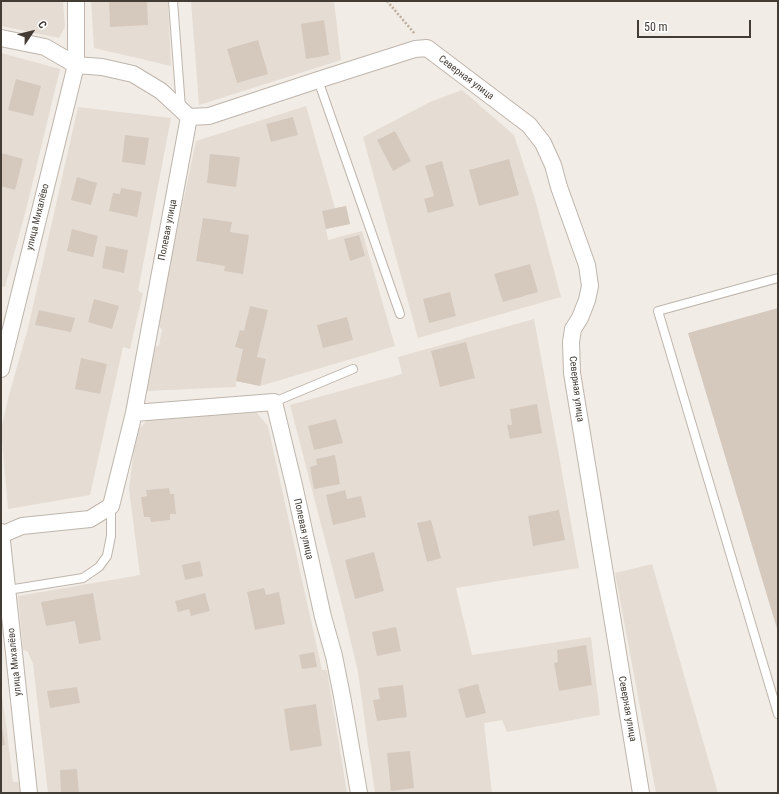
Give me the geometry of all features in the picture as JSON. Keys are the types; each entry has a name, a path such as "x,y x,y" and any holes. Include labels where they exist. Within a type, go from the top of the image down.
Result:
{"street":[{"name":"улица Михалёво","path":"1,369 76,65 76,1"},
{"path":"1,38 45,47 76,65 102,67 133,74 161,91 185,114 209,116 415,49 427,48"},
{"name":"Северная улица","path":"427,48 530,125 543,142 553,165 559,187 587,265 590,286 587,300 574,329 571,342 572,373 641,793"},
{"name":"Полевая улица","path":"111,506 134,413 185,114"},
{"path":"134,413 274,402"},
{"name":"Полевая улица","path":"274,402 323,617 334,656 359,793"},
{"path":"1,538 22,526 90,519 111,506"},
{"name":"улица Михалёво","path":"1,538 8,590 29,793"}],"lane":[{"path":"173,1 185,114"},
{"path":"318,80 400,314"},
{"path":"778,278 658,311 778,714"},
{"path":"274,402 353,369"},
{"path":"8,590 83,578 99,567 107,556 111,536 111,506"}],"path":[{"path":"387,1 427,48"}],"shaded area":[{"path":"1,1 63,1 65,27 59,38 1,26"},
{"path":"91,1 168,1 171,66 94,48"},
{"path":"191,1 334,1 341,60 199,105"},
{"path":"1,53 60,69 27,206 5,287 1,286"},
{"path":"462,90 514,135 535,199 561,297 418,338 363,137 430,102"},
{"path":"306,106 335,208 346,206 350,224 326,229 328,240 362,231 395,346 260,386 236,381 236,387 146,391 154,348 159,345 162,330 157,324 196,141"},
{"path":"78,107 171,118 138,291 143,293 130,349 123,347 90,495 8,509 1,429 28,328"},
{"path":"534,319 579,568 456,588 472,655 591,637 600,715 507,732 502,720 484,723 492,793 375,793 358,672 290,405 402,374 398,357"},
{"path":"256,412 268,426 322,670 327,670 347,793 48,793 33,664 28,652 23,649 18,596 140,575 129,489 136,433 147,420"},
{"path":"652,564 718,793 656,793 615,573"},
{"path":"1,689 13,782 19,782 20,793 1,793"}],"building":[{"path":"109,1 147,1 148,25 110,27"},
{"path":"324,20 329,55 306,59 301,24"},
{"path":"258,40 268,74 237,83 227,49"},
{"path":"16,79 41,86 33,116 8,110"},
{"path":"293,117 298,135 271,142 266,124"},
{"path":"395,131 411,161 393,171 377,140"},
{"path":"125,135 149,138 145,165 122,162"},
{"path":"1,153 23,159 15,190 1,186"},
{"path":"210,154 240,157 236,187 207,183"},
{"path":"509,159 519,195 479,206 469,170"},
{"path":"442,161 454,206 428,213 424,199 434,196 425,166"},
{"path":"77,177 97,183 91,205 71,200"},
{"path":"121,188 142,192 137,217 109,211 113,193 120,194"},
{"path":"346,206 350,224 326,229 322,211"},
{"path":"203,218 232,222 230,232 249,235 243,274 224,271 225,266 196,261"},
{"path":"72,229 98,236 93,257 67,251"},
{"path":"359,235 365,256 350,261 344,239"},
{"path":"106,246 128,250 124,273 102,268"},
{"path":"530,264 538,292 503,302 494,274"},
{"path":"450,292 456,316 429,323 423,299"},
{"path":"94,299 119,306 112,329 88,322"},
{"path":"250,306 268,310 257,357 266,359 260,386 236,381 243,349 235,347 240,330 244,331"},
{"path":"778,308 778,632 688,333"},
{"path":"39,310 75,318 71,332 35,325"},
{"path":"347,317 353,340 323,348 317,325"},
{"path":"466,342 475,378 440,387 431,351"},
{"path":"81,358 107,364 100,394 75,389"},
{"path":"537,404 542,433 510,439 507,425 512,425 510,409"},
{"path":"336,419 343,443 314,450 308,426"},
{"path":"335,455 340,484 314,489 310,467 317,465 316,459"},
{"path":"169,488 170,494 174,494 176,514 170,514 170,520 151,522 150,517 144,517 141,497 147,496 146,490"},
{"path":"345,490 347,499 361,496 366,517 333,525 326,495"},
{"path":"559,510 565,540 533,546 528,516"},
{"path":"431,520 441,558 427,562 417,523"},
{"path":"374,552 384,591 355,599 345,560"},
{"path":"200,561 203,576 185,580 182,565"},
{"path":"264,588 266,595 279,592 285,624 255,630 247,592"},
{"path":"93,593 101,640 79,644 75,621 46,626 41,602"},
{"path":"205,593 210,611 191,616 189,609 178,612 175,601"},
{"path":"396,627 401,651 377,656 372,632"},
{"path":"586,645 592,685 559,691 554,663 558,662 557,650"},
{"path":"314,652 317,667 302,669 299,655"},
{"path":"478,684 486,713 466,718 458,689"},
{"path":"403,685 407,717 377,721 373,700 380,699 378,688"},
{"path":"77,687 80,703 50,708 47,691"},
{"path":"316,704 322,746 290,751 284,709"},
{"path":"1,727 5,745 1,746"},
{"path":"410,751 414,788 391,791 387,753"},
{"path":"77,769 79,793 61,793 60,770"}]}
